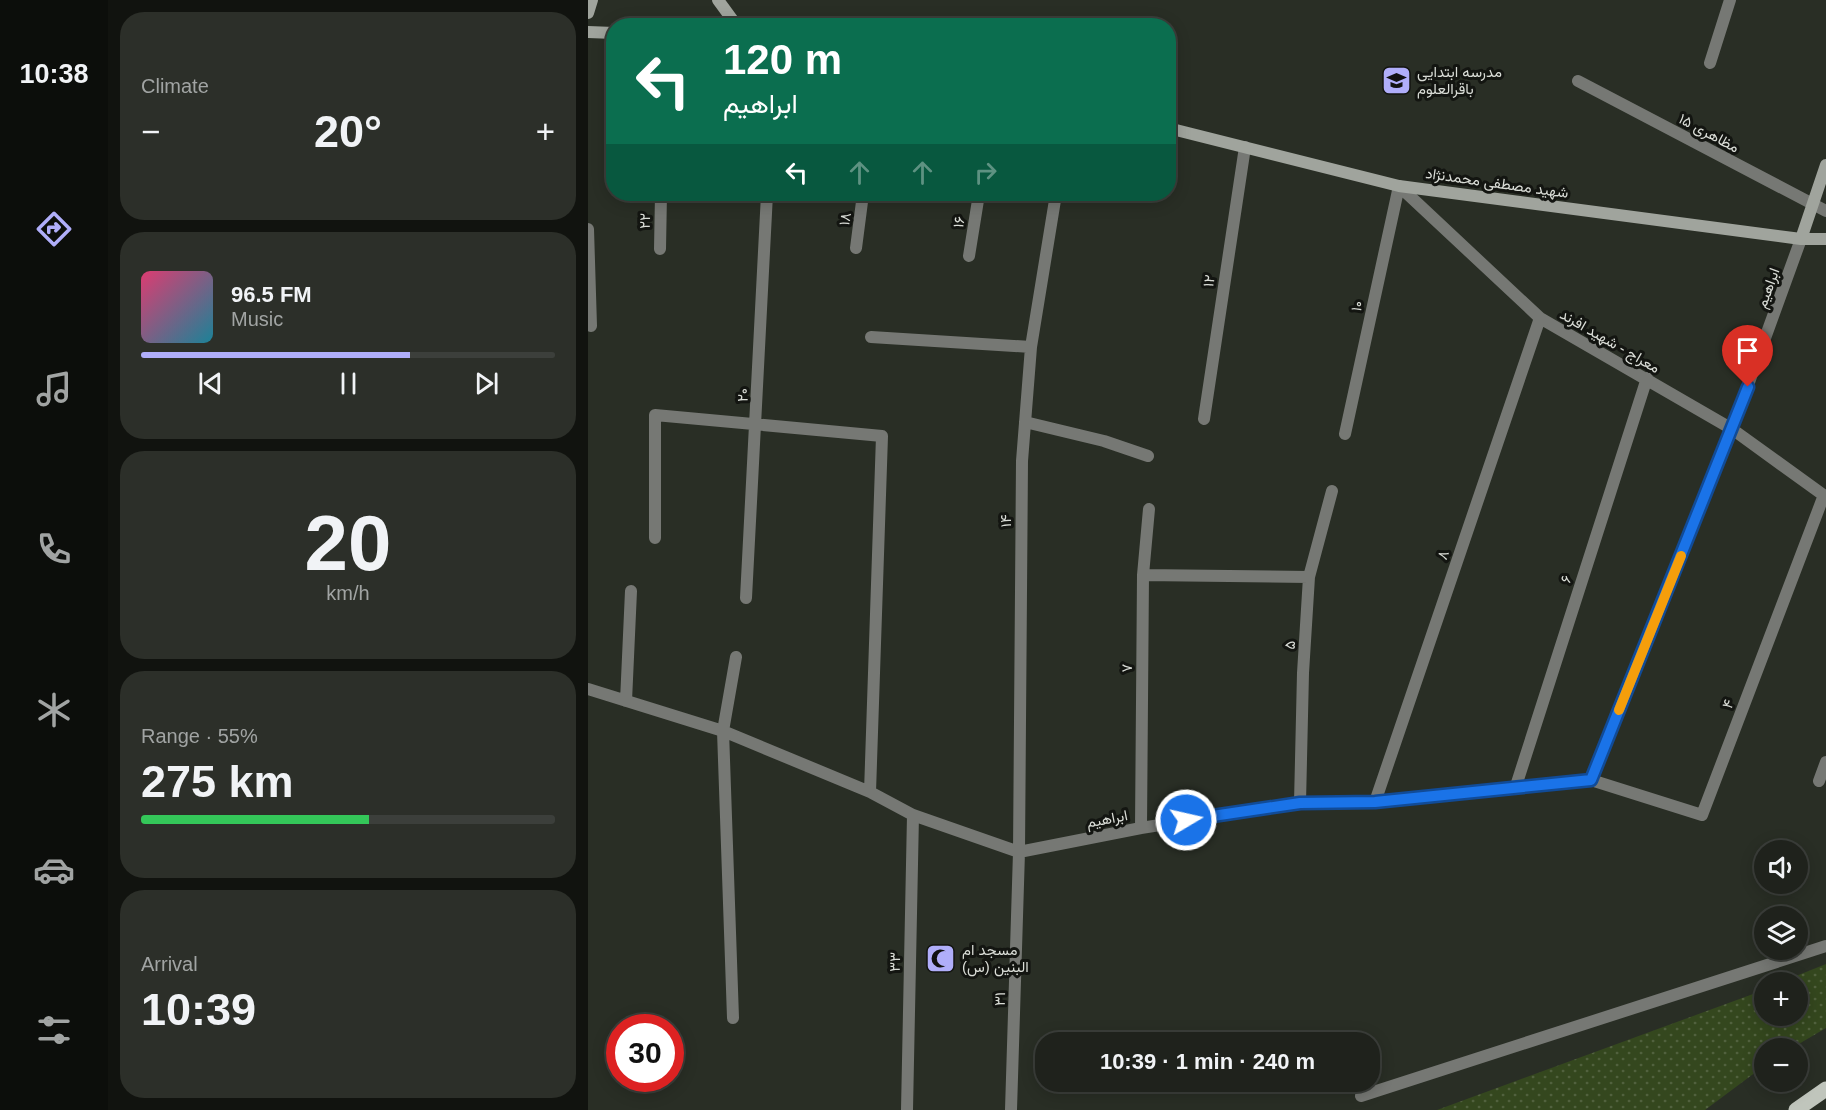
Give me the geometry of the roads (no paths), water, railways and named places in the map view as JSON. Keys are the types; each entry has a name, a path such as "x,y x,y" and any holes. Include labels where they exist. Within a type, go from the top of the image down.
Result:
{"main road":[{"path":"588,13 592,0"},
{"path":"718,0 731,18"},
{"path":"588,32 606,33"},
{"name":"شهید مصطفی محمدنژاد","path":"1176,130 1399,186 1801,239 1826,239"},
{"path":"1801,239 1826,165"},
{"path":"1796,1110 1826,1089"}],"street":[{"path":"1710,63 1730,0"},
{"name":"۱۵ مظاهری","path":"1578,81 1826,211"},
{"name":"۱۲","path":"1204,419 1245,147"},
{"name":"معراج - شهید افرند","path":"1399,186 1540,318 1732,429 1825,496"},
{"name":"۱۰","path":"1345,434 1399,186"},
{"name":"۲۲","path":"660,249 661,201"},
{"name":"۲۰","path":"746,598 767,201"},
{"name":"۱۸","path":"856,248 862,201"},
{"name":"۱۶","path":"969,256 978,201"},
{"name":"۱۴","path":"1019,852 1022,472 1031,347 1055,201"},
{"path":"588,229 591,326"},
{"name":"ابراهیم","path":"1019,852 1141,828 1300,803 1375,802 1591,780 1732,429 1801,239"},
{"name":"۸","path":"1375,802 1540,318"},
{"path":"871,337 1031,347"},
{"name":"۶","path":"1515,789 1647,378"},
{"path":"655,538 655,415 882,436 870,792"},
{"path":"1025,422 1104,441 1148,456"},
{"name":"۵","path":"1300,803 1303,673 1309,577 1332,491"},
{"name":"۴","path":"1591,780 1702,814 1825,496"},
{"name":"۷","path":"1141,828 1143,575 1149,509"},
{"path":"1143,575 1309,577"},
{"path":"626,701 631,591"},
{"path":"733,1018 723,731 736,657"},
{"path":"588,688 723,731 870,792 913,815 1019,852"},
{"path":"1819,781 1826,762"},
{"name":"۳۳","path":"906,1110 913,815"},
{"name":"۳۱","path":"1011,1110 1019,852"},
{"path":"1361,1096 1826,946"}],"place":[{"name":"مدرسه ابتدایی باقرالعلوم","path":"1396,81"},
{"name":"مسجد ام البنین (س)","path":"941,959"}]}
